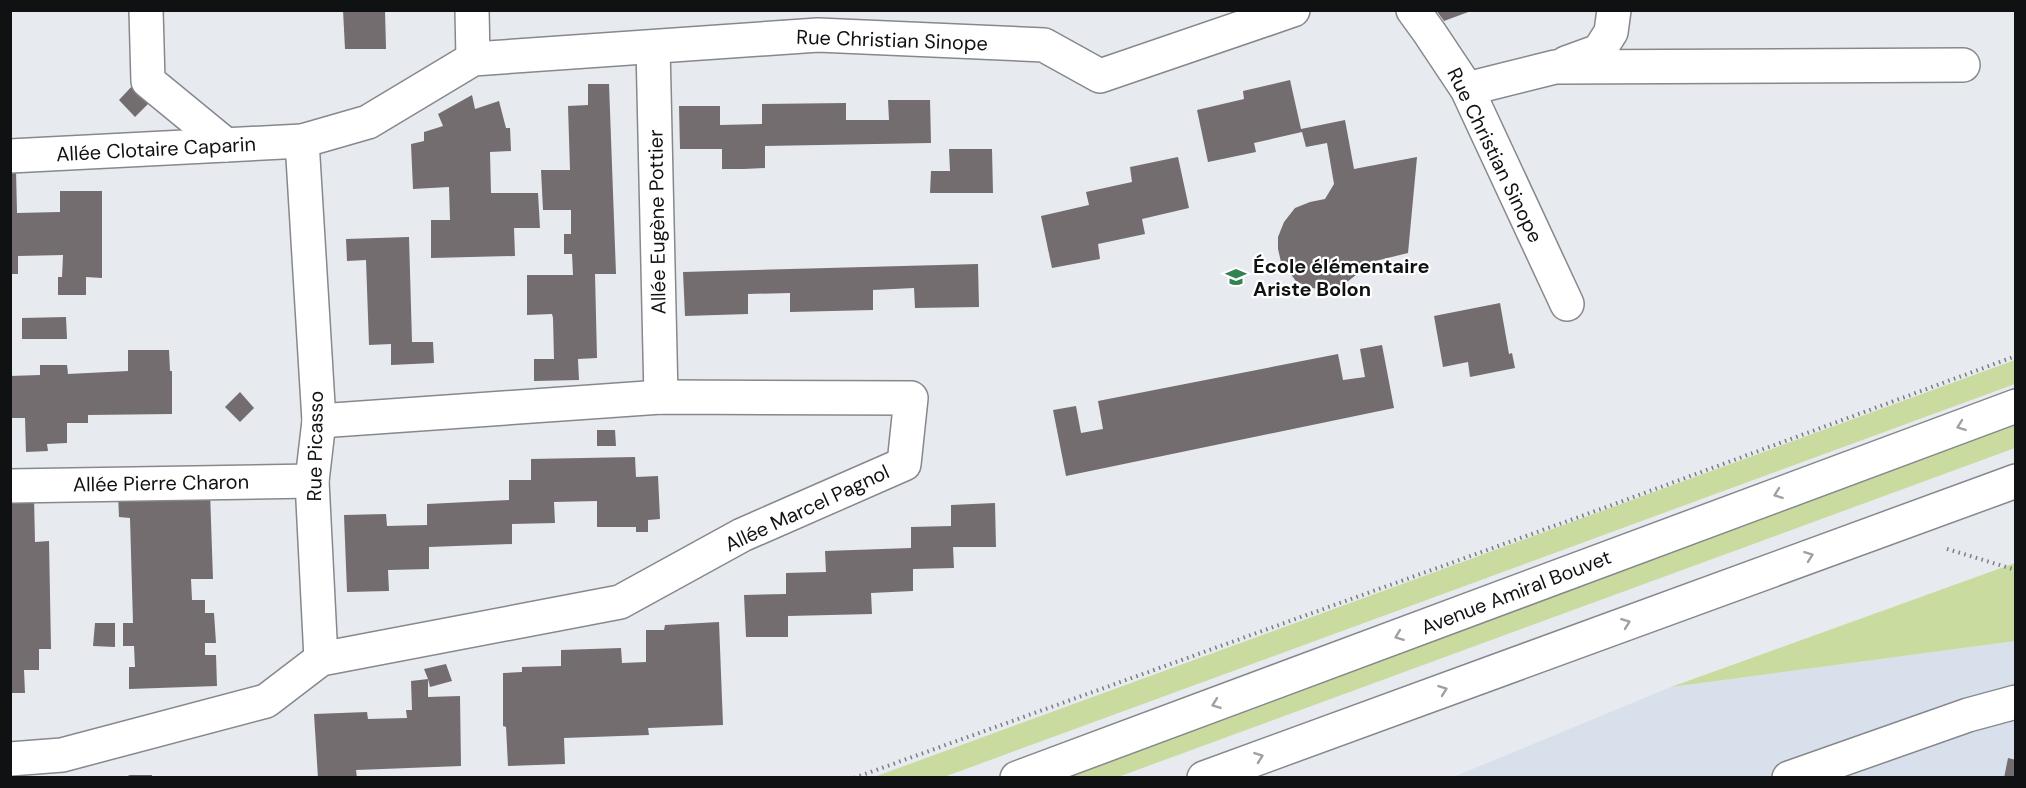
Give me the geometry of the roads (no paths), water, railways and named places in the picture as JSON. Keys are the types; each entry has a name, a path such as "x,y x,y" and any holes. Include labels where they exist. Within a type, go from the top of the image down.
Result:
{"street":[{"path":"146,10 148,81 226,145"},
{"path":"302,141 368,122 473,59 472,10"},
{"name":"Rue Christian Sinope","path":"473,59 652,47 817,23 1044,45 1100,76 1293,10"},
{"name":"Rue Christian Sinope","path":"1413,10 1467,89 1567,304"},
{"path":"1467,89 1555,67 1599,51 1611,33 1614,10"},
{"name":"Allée Eugène Pottier","path":"652,47 661,397"},
{"path":"1555,67 1963,64"},
{"name":"Allée Clotaire Caparin","path":"10,156 302,141"},
{"name":"Rue Picasso","path":"302,141 319,421 312,481 321,659"},
{"name":"Allée Marcel Pagnol","path":"319,421 661,397 912,398 904,464 742,535 620,602 321,659"},
{"name":"Avenue Amiral Bouvet","path":"1017,777 2016,406"},
{"name":"Allée Pierre Charon","path":"10,486 312,481"},
{"path":"1204,777 2016,481"},
{"path":"10,759 62,755 266,701 321,659"},
{"path":"1789,777 1968,715 2016,702"}],"place":[{"name":"École élémentaire Ariste Bolon","path":"1236,277"}]}
